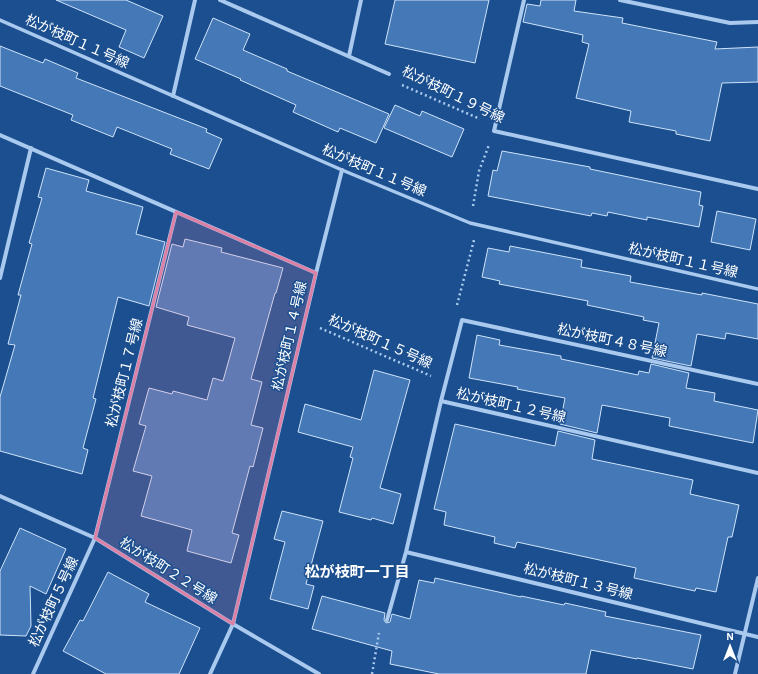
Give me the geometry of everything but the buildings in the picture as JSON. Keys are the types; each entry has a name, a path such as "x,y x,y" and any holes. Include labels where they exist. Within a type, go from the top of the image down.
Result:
{"street":[{"path":"173,96 195,0"},
{"name":"松が枝町１９号線","path":"220,0 389,74"},
{"path":"349,56 362,0"},
{"path":"494,130 524,0"},
{"path":"620,0 730,23 758,22"},
{"name":"松が枝町１１号線","path":"0,20 342,170 470,223 758,290"},
{"name":"松が枝町１９号線","path":"494,130 758,189"},
{"name":"松が枝町１４号線","path":"0,135 316,273 233,624 210,674"},
{"path":"0,278 31,148"},
{"path":"316,273 342,170"},
{"name":"松が枝町１７号線","path":"95,538 176,212"},
{"name":"松が枝町１５号線","path":"441,401 462,320"},
{"name":"松が枝町４８号線","path":"462,320 758,384"},
{"name":"松が枝町１２号線","path":"387,620 406,552 441,401 758,473"},
{"name":"松が枝町２２号線","path":"0,496 95,538 233,624 319,674"},
{"name":"松が枝町５号線","path":"33,674 95,538"},
{"name":"松が枝町１３号線","path":"406,552 758,637"},
{"path":"735,674 758,578"}],"path":[{"name":"松が枝町１９号線","path":"389,74 399,84 483,120 494,130"},
{"path":"462,320 457,304 474,238 470,223 479,171 494,130"},
{"name":"松が枝町１５号線","path":"305,321 446,383"},
{"path":"372,674 380,627 387,620"}],"highlighted area":[{"path":"176,212 316,273 233,624 95,538"}],"district":[{"name":"松が枝町一丁目","path":"357,572"}]}
